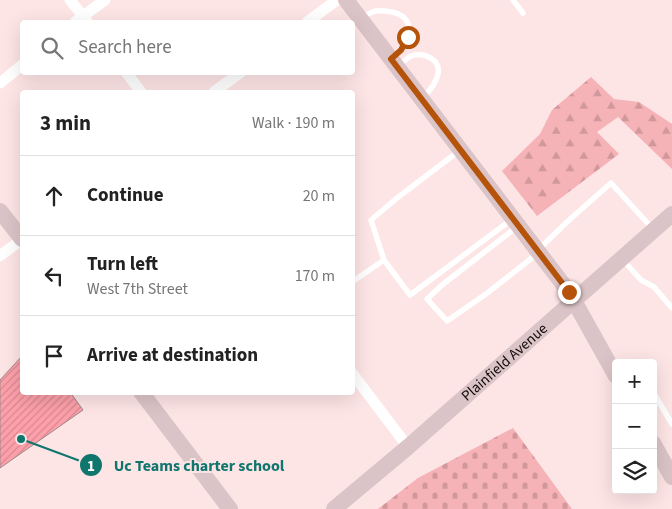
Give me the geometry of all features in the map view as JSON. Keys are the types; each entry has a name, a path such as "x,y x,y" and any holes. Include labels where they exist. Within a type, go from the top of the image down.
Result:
{"street":[{"path":"70,0 82,20 105,0"},
{"path":"310,20 336,0"},
{"path":"346,0 573,299 612,369"},
{"path":"0,82 20,67"},
{"path":"128,75 140,90"},
{"path":"217,90 237,75"},
{"path":"0,211 20,236"},
{"name":"Plainfield Avenue","path":"334,509 672,214"},
{"path":"0,256 20,241"},
{"path":"355,377 408,446"},
{"path":"143,395 230,509"},
{"path":"657,449 670,470"}],"lane":[{"path":"513,0 523,13"},
{"path":"360,19 374,11 382,10 402,15 406,20 409,29 408,37 394,63"},
{"path":"394,63 412,56 429,57 434,60 438,66 438,74 431,88 422,99"},
{"path":"461,150 397,198 372,220 384,260 410,295 516,222"},
{"path":"516,222 427,299 447,321 486,294 538,252 568,220 611,183 654,230"},
{"path":"621,258 641,280 654,287 672,308"},
{"path":"355,280 384,260"},
{"path":"657,399 672,424"}],"green space":[{"path":"591,77 614,99 639,102 672,124 672,169 618,117 597,132 619,154 537,216 502,171 540,134 552,110"},
{"path":"513,428 572,509 378,509 418,478"}],"building":[{"path":"20,358 20,395 72,395 83,410 0,468 0,380"}],"place":[{"name":"Uc Teams charter school","path":"21,439"}],"route":[{"path":"408,37 405,45 391,59 569,292"}]}
